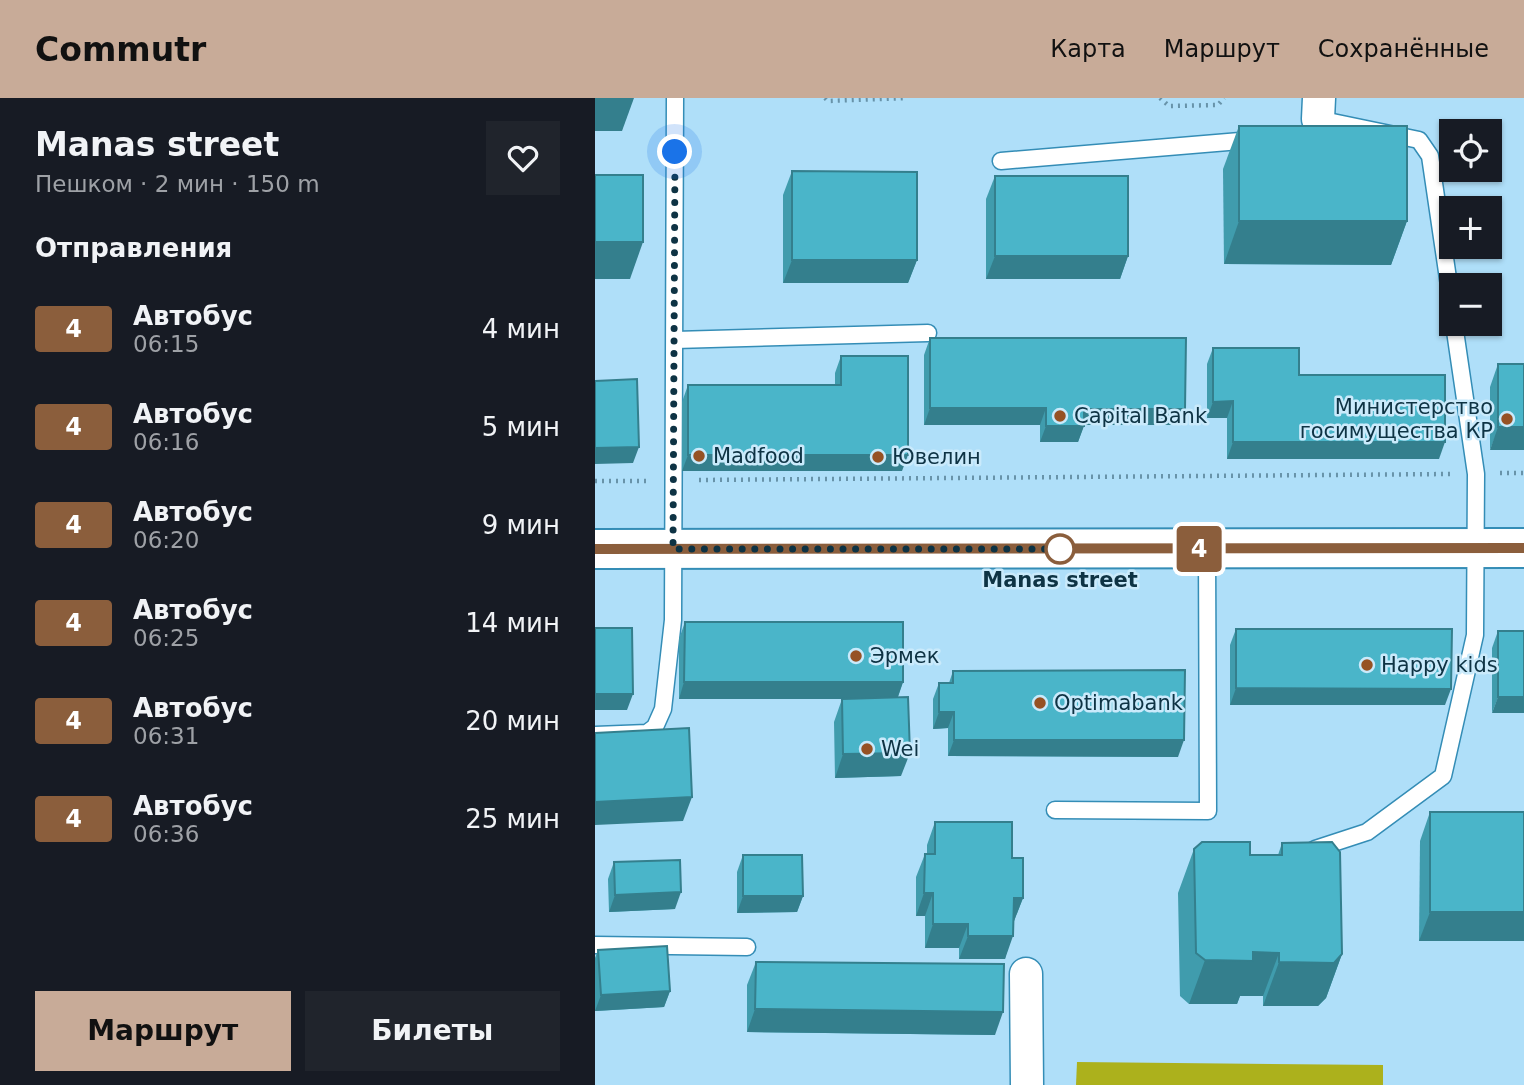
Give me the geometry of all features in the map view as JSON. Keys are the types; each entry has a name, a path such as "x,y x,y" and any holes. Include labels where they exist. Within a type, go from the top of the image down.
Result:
{"main road":[{"path":"595,549 1524,548"}],"street":[{"path":"1026,974 1027,1085"}],"lane":[{"path":"595,735 647,733 655,727 663,709 673,620 675,98"},
{"path":"1311,116 1419,140 1430,156 1447,273"},
{"path":"1001,161 1271,138"},
{"path":"675,340 928,333"},
{"path":"1294,857 1367,832 1443,776 1475,635 1476,474 1456,336"},
{"path":"1055,810 1208,811 1207,549"},
{"path":"595,945 747,947"}],"path":[{"path":"825,98 906,98"},
{"path":"1160,98 1169,106 1218,105 1224,98"},
{"path":"595,481 1524,473"}],"shaded area":[{"path":"1077,1062 1383,1065 1383,1085 1076,1085"}],"building":[{"path":"1239,126 1407,126 1407,221 1239,221"},
{"path":"792,171 917,172 917,260 792,260"},
{"path":"595,175 643,175 643,242 595,242"},
{"path":"995,176 1128,176 1128,256 995,256"},
{"path":"930,338 1186,338 1185,409 1084,409 1084,426 1046,426 1046,408 930,408"},
{"path":"1213,348 1299,348 1299,375 1445,375 1445,442 1233,442 1233,401 1213,402"},
{"path":"841,356 908,356 908,455 688,455 688,385 841,385"},
{"path":"1498,364 1524,364 1524,427 1498,427"},
{"path":"637,379 639,447 595,448 595,381"},
{"path":"685,622 903,622 903,682 684,682"},
{"path":"595,628 632,628 633,694 595,694"},
{"path":"1236,629 1452,629 1451,689 1236,688"},
{"path":"1498,631 1524,631 1524,697 1498,697"},
{"path":"1185,670 1184,740 954,740 954,712 939,712 939,683 953,683 953,671"},
{"path":"908,697 910,753 843,754 842,699"},
{"path":"689,728 692,797 595,802 595,733"},
{"path":"1430,812 1524,812 1524,912 1430,912"},
{"path":"935,822 1012,822 1012,858 1023,858 1023,898 1014,898 1013,936 968,936 968,924 933,924 933,893 924,893 925,854 935,854"},
{"path":"1202,842 1250,842 1250,855 1282,855 1282,843 1332,842 1340,852 1342,954 1334,963 1279,962 1279,953 1253,952 1253,961 1205,960 1196,953 1194,849"},
{"path":"743,855 802,855 803,896 743,896"},
{"path":"680,860 681,892 615,895 614,862"},
{"path":"667,946 670,991 601,995 598,950"},
{"path":"756,962 1004,964 1003,1012 755,1009"}],"bus line":[{"name":"4","path":"595,549 1524,548"}],"place":[{"name":"Capital Bank","path":"1060,416"},
{"name":"Министерство госимущества КР","path":"1507,419"},
{"name":"Madfood","path":"699,456"},
{"name":"Ювелин","path":"878,457"},
{"name":"Manas street","path":"1060,549"},
{"name":"Эрмек","path":"856,656"},
{"name":"Happy kids","path":"1367,665"},
{"name":"Optimabank","path":"1040,703"},
{"name":"Wei","path":"867,749"}],"route":[{"path":"675,152 673,549 1060,549"}]}
